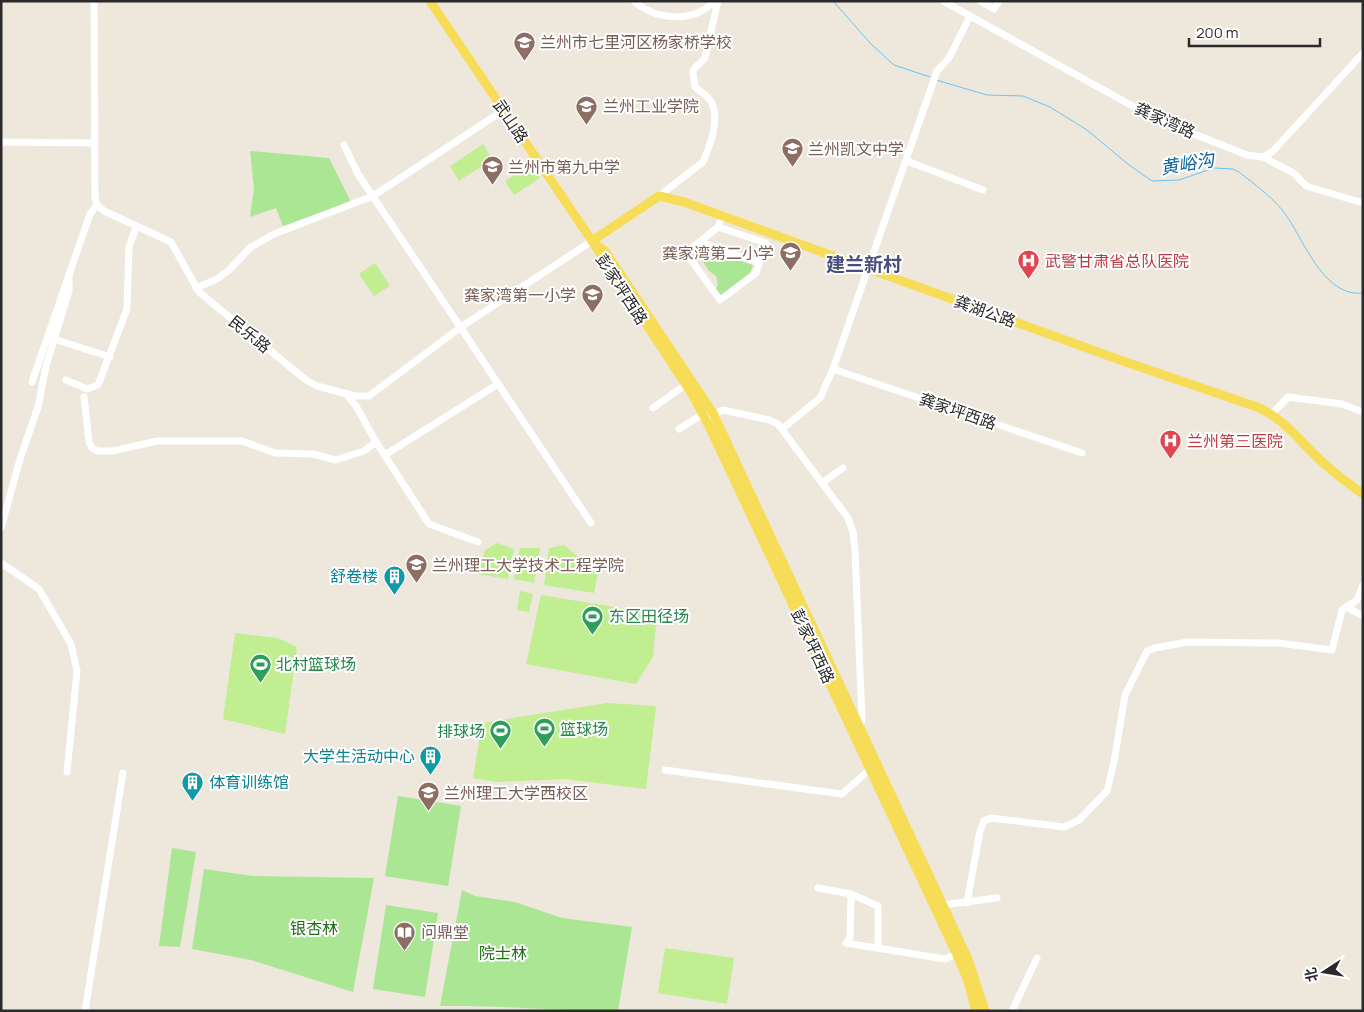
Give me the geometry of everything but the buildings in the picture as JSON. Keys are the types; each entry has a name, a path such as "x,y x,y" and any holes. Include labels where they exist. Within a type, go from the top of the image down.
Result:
{"main road":[{"name":"武山路","path":"434,2 592,241"},
{"name":"龚湖公路","path":"659,196 665,196 869,268 1272,414 1286,424 1336,476 1363,494"},
{"path":"592,241 659,196"},
{"name":"彭家坪西路","path":"592,241 686,385 704,416 870,769 960,953 985,1011"},
{"name":"彭家坪西路","path":"592,241 606,251 713,413 942,905 960,953 976,1011"}],"street":[{"path":"32,382 90,214 97,205 94,198 94,1"},
{"path":"634,1 658,16 674,17 702,10 716,1"},
{"path":"659,196 703,162 706,155 714,125 714,108 706,95 695,88 693,73 694,69 705,58 716,1"},
{"name":"龚家湾路","path":"944,1 1156,119 1247,155 1262,158 1296,174 1306,186 1363,203"},
{"path":"980,1 994,9 999,1"},
{"path":"782,429 820,398 833,369 937,71 950,58 970,16"},
{"path":"1262,158 1273,151 1363,53"},
{"path":"196,288 217,279 229,270 251,247 267,237 373,196 504,110"},
{"path":"1,142 94,143"},
{"path":"344,145 358,174 591,523"},
{"path":"907,161 983,190"},
{"name":"民乐路","path":"97,205 104,211 136,227 171,242 196,288 306,380 317,386 361,398 369,396 461,327 592,241"},
{"path":"718,227 766,243 756,273 720,300 686,254 718,227 722,216"},
{"path":"66,380 86,389 98,385 127,309 129,247 136,227"},
{"path":"700,242 760,263"},
{"path":"1,528 20,459 38,407 46,366 69,291 69,274"},
{"path":"54,340 110,357"},
{"name":"龚家坪西路","path":"833,369 1082,453"},
{"path":"384,455 498,384"},
{"path":"653,408 686,385"},
{"path":"345,394 356,406 384,455 429,524 478,542"},
{"path":"84,396 89,442 92,448 97,451 113,451 157,441 242,441 275,453 313,454 336,460 364,451 376,442"},
{"path":"1272,414 1288,397 1342,404 1363,412"},
{"path":"679,429 704,416 723,410 769,420 782,429 848,518 853,532 858,594 862,720 860,726"},
{"path":"822,483 843,468"},
{"path":"1,563 39,589 71,644 77,671 67,772"},
{"path":"967,903 980,831 984,821 991,818 1064,826 1071,825 1107,791 1125,696 1147,651 1188,642 1279,643 1332,650 1342,610 1357,600 1363,585"},
{"path":"1346,607 1363,616"},
{"path":"664,770 842,794 870,769"},
{"path":"86,1011 123,773"},
{"path":"818,888 851,894 878,906 878,947"},
{"path":"851,894 850,938 846,943 946,958 960,953"},
{"path":"942,905 998,898"},
{"path":"1012,1011 1037,958"}],"green space":[{"path":"483,144 492,159 459,181 450,166"},
{"path":"250,151 329,158 351,202 283,226 276,208 250,217 254,189"},
{"path":"531,164 540,178 514,195 505,181"},
{"path":"700,246 753,265 749,276 721,297 715,290 718,285 716,276 709,271 695,250"},
{"path":"375,263 390,286 374,296 359,274"},
{"path":"497,543 514,549 508,579 478,574 485,550"},
{"path":"564,545 598,573 594,593 544,585 549,548"},
{"path":"520,548 540,548 534,583 514,579"},
{"path":"520,591 533,594 529,612 517,610"},
{"name":"东区田径场","path":"541,595 657,614 653,657 636,684 526,664"},
{"name":"北村篮球场","path":"235,633 278,638 297,647 285,734 223,719"},
{"path":"607,703 656,706 646,789 565,779 496,782 473,778 482,723"},
{"path":"398,796 461,806 448,886 385,876"},
{"path":"172,848 196,852 180,947 159,946"},
{"name":"银杏林","path":"204,869 253,876 374,878 353,992 251,960 192,949"},
{"name":"院士林","path":"462,890 475,896 515,902 562,918 632,927 618,1011 440,1006"},
{"name":"问鼎堂","path":"386,905 438,913 425,997 373,989"},
{"path":"665,948 734,958 727,1004 658,993"}],"waterway":[{"path":"833,1 871,44 894,65 930,77"},
{"name":"黄峪沟","path":"936,80 987,95 1023,96 1050,107 1087,130 1129,165 1152,181 1179,180 1214,168 1233,169 1268,195 1283,211 1325,276 1336,286 1349,292 1363,293"}],"place":[{"name":"兰州市七里河区杨家桥学校","path":"524,61"},
{"name":"兰州工业学院","path":"587,125"},
{"name":"兰州凯文中学","path":"792,168"},
{"name":"兰州市第九中学","path":"492,186"},
{"name":"龚家湾第二小学","path":"790,272"},
{"name":"武警甘肃省总队医院","path":"1029,280"},
{"name":"龚家湾第一小学","path":"592,314"},
{"name":"兰州第三医院","path":"1171,460"},
{"name":"兰州理工大学技术工程学院","path":"416,584"},
{"name":"舒卷楼","path":"394,595"},
{"name":"东区田径场","path":"593,635"},
{"name":"北村篮球场","path":"260,683"},
{"name":"篮球场","path":"544,748"},
{"name":"排球场","path":"501,750"},
{"name":"大学生活动中心","path":"431,775"},
{"name":"体育训练馆","path":"193,801"},
{"name":"兰州理工大学西校区","path":"428,812"},
{"name":"问鼎堂","path":"405,951"}],"district":[{"name":"建兰新村","path":"864,264"}]}
